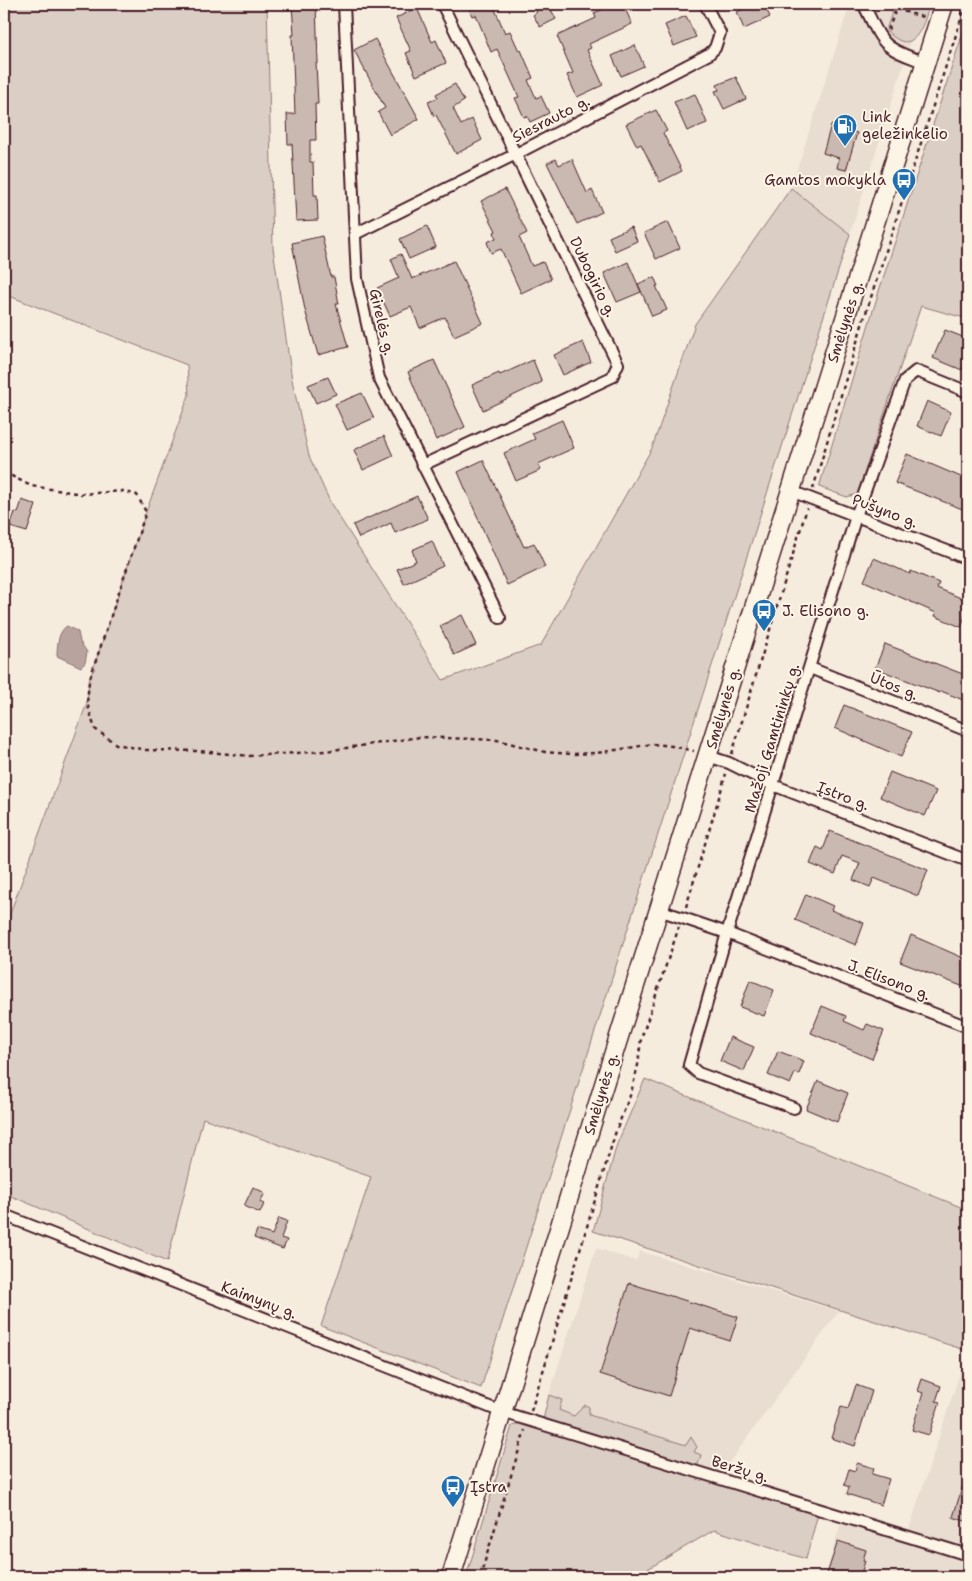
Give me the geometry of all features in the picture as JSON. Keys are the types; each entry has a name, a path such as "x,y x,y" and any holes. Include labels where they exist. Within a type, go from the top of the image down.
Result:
{"highway":[{"name":"Smėlynės g.","path":"451,1577 944,4"}],"street":[{"name":"Girelės g.","path":"344,4 356,279 379,378 500,618"},
{"name":"Dubogirio g.","path":"423,465 612,377 618,364 442,4"},
{"name":"Siesrauto g.","path":"355,234 516,154 708,54 715,48 720,34 705,4"},
{"path":"863,4 883,40 889,47 926,63"},
{"name":"Mažoji Gamtininkų g.","path":"794,1108 698,1073 689,1064 727,933 856,516 905,380 916,371 968,392"},
{"name":"Pušyno g.","path":"791,491 968,559"},
{"name":"Ūtos g.","path":"810,668 968,731"},
{"name":"Įstro g.","path":"708,756 729,763 773,785 968,861"},
{"name":"J. Elisono g.","path":"659,910 727,933 968,1027"},
{"name":"Kaimynų g.","path":"4,1215 502,1412"},
{"name":"Beržų g.","path":"502,1412 968,1555"}],"path":[{"path":"883,40 898,4"},
{"path":"480,1577 616,1131 631,1092 638,1066 641,1038 682,917 862,325 966,4"},
{"path":"896,9 923,17"},
{"path":"4,472 31,486 82,494 123,491 137,495 146,512 90,681 87,703 95,729 116,744 146,750 199,751 250,756 326,751 420,737 497,740 545,752 571,754 598,753 653,744 672,746 708,756"}],"shaded area":[{"path":"4,4 267,4 273,248 292,380 309,456 331,504 443,680 541,645 652,448 695,324 791,188 850,234 481,1388 321,1326 371,1177 203,1118 167,1262 4,1193 4,930 87,703 89,681 146,512 189,395 187,365 4,294"},
{"path":"850,4 895,4 886,30 902,41 911,41 850,234 791,188"},
{"path":"895,4 930,4 920,30 910,41 904,42 886,30"},
{"path":"968,17 968,319 921,306 857,494 847,497 819,487 879,291"},
{"path":"67,626 78,632 80,642 87,652 85,663 81,667 57,656 60,635"},
{"path":"645,1079 968,1210 968,1351 593,1231 617,1144"},
{"path":"596,1248 636,1261 640,1251 839,1311 718,1478 542,1424 549,1395"},
{"path":"967,1351 968,1577 825,1577 845,1509 909,1529"},
{"path":"549,1395 562,1400 559,1410 574,1416 585,1405 589,1407 589,1415 686,1445 691,1437 697,1447 694,1452 701,1455 696,1471 819,1510 806,1559 714,1530 634,1577 466,1577 512,1426 528,1420 542,1424"}],"building":[{"path":"292,4 316,4 318,104 315,104 316,140 310,140 310,162 313,162 314,195 317,195 318,220 296,221 292,144 288,144 287,114 295,114"},
{"path":"467,4 501,4 494,7 505,33 510,31 519,51 521,50 533,78 528,80 536,98 541,96 549,113 530,122 527,116 524,117 515,98 519,97 497,49 491,52 476,15 472,16"},
{"path":"533,4 548,4 556,19 540,27 533,15 537,12"},
{"path":"615,4 623,4 632,24 589,44 591,48 587,50 603,85 577,97 567,75 573,73 557,36 596,18 594,13"},
{"path":"755,4 764,4 770,17 744,29 737,12"},
{"path":"417,8 432,42 436,40 446,63 416,76 406,53 411,51 396,18"},
{"path":"686,16 696,37 674,46 665,25"},
{"path":"375,39 419,119 390,135 378,112 385,108 354,50"},
{"path":"635,45 644,66 621,76 612,56"},
{"path":"736,77 746,99 724,109 715,91 719,90 717,85"},
{"path":"455,84 464,101 453,108 461,125 472,119 482,140 456,154 428,102 438,98 436,94"},
{"path":"695,94 707,123 687,131 674,102"},
{"path":"656,110 667,131 663,133 682,171 660,182 641,144 637,146 626,124"},
{"name":"Link geležinkelio","path":"831,125 857,133 846,170 837,168 839,158 823,153"},
{"path":"556,159 559,165 572,159 587,193 592,190 602,212 577,224 547,163"},
{"path":"505,189 527,233 519,237 532,266 543,262 551,279 521,293 501,249 491,253 487,242 496,238 494,232 496,231 481,201"},
{"path":"668,222 680,248 656,259 644,233"},
{"path":"427,226 436,247 409,259 400,239"},
{"path":"631,227 637,241 615,251 609,237"},
{"path":"322,236 331,277 334,277 339,304 336,304 348,347 318,355 305,310 292,243"},
{"path":"401,254 412,279 454,261 483,323 454,336 445,317 420,328 411,307 390,316 377,288 399,278 391,259"},
{"path":"628,262 641,292 617,302 604,273"},
{"path":"654,277 667,310 652,316 638,284"},
{"path":"945,330 968,339 968,355 962,370 933,358"},
{"path":"583,342 591,362 563,375 554,355"},
{"path":"434,360 465,427 436,440 408,372"},
{"path":"533,360 542,382 483,410 472,385"},
{"path":"328,377 336,394 316,403 308,385"},
{"path":"362,393 374,418 347,430 335,404"},
{"path":"927,401 951,412 941,436 917,426"},
{"path":"562,420 574,448 538,464 541,470 516,481 504,453 535,439 532,433"},
{"path":"384,436 393,456 363,470 354,450"},
{"path":"907,454 968,480 968,502 965,510 895,483"},
{"path":"483,460 524,547 534,543 545,567 507,585 458,472"},
{"path":"417,496 428,519 395,533 391,523 359,538 353,525"},
{"path":"22,500 36,505 27,532 10,527 15,512 18,513"},
{"path":"432,541 443,566 404,584 397,569 416,561 412,550"},
{"path":"874,558 910,574 911,571 939,583 937,588 968,601 968,609 961,627 935,616 936,613 864,581"},
{"path":"462,615 476,645 454,655 440,626"},
{"path":"885,644 968,676 968,702 875,668"},
{"path":"844,705 912,732 901,757 835,728"},
{"path":"890,772 936,791 925,816 880,797"},
{"path":"830,831 928,870 918,896 874,878 870,887 853,880 860,863 842,856 835,874 810,864 817,847 823,850"},
{"path":"806,894 833,906 831,910 864,923 856,945 795,920"},
{"path":"911,935 968,960 968,975 964,987 900,962"},
{"path":"750,980 774,990 764,1016 740,1007"},
{"path":"822,1006 846,1016 844,1021 864,1030 867,1024 884,1031 872,1059 811,1033"},
{"path":"730,1037 754,1047 744,1071 720,1061"},
{"path":"778,1051 804,1061 799,1074 795,1073 790,1084 768,1075"},
{"path":"818,1081 848,1093 837,1122 806,1109"},
{"path":"253,1187 265,1193 260,1202 264,1204 260,1213 244,1206"},
{"path":"279,1218 287,1221 281,1238 287,1240 283,1249 254,1238 257,1230 272,1235"},
{"path":"629,1283 738,1317 730,1341 690,1328 669,1396 600,1374"},
{"path":"922,1379 941,1386 936,1401 940,1402 929,1435 912,1430 923,1393 918,1391"},
{"path":"856,1385 872,1391 855,1446 831,1438 841,1407 848,1409"},
{"path":"857,1463 874,1468 872,1474 889,1479 881,1505 847,1494 849,1487 844,1485 849,1469 855,1471"},
{"path":"966,1475 968,1475 968,1522 953,1517"},
{"path":"838,1541 866,1550 860,1577 847,1573 845,1577 826,1577"}],"place":[{"name":"Link geležinkelio","path":"845,147"},
{"name":"Gamtos mokykla","path":"904,201"},
{"name":"J. Elisono g.","path":"764,632"},
{"name":"Įstra","path":"453,1508"}]}
